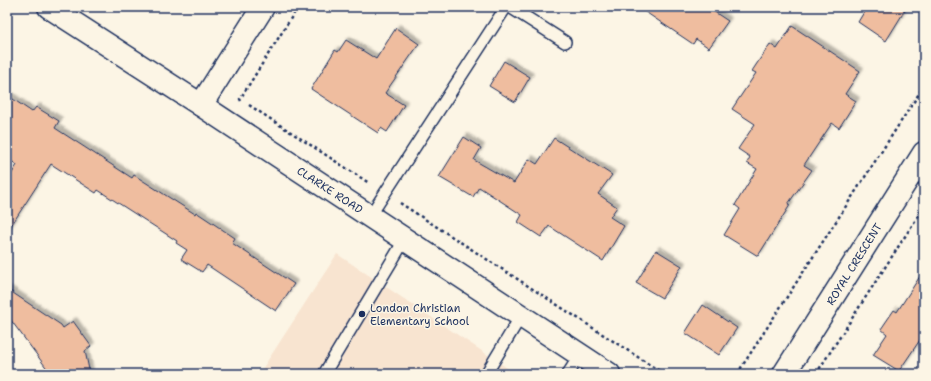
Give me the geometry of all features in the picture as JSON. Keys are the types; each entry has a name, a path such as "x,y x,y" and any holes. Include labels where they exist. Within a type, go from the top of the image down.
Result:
{"main road":[{"name":"CLARKE ROAD","path":"49,7 201,105 609,374"},
{"path":"201,105 263,7"},
{"name":"ROYAL CRESCENT","path":"784,374 924,153"}],"lane":[{"path":"370,216 506,7"},
{"path":"510,7 565,42"},
{"path":"324,374 405,240"},
{"path":"486,374 522,316"},
{"path":"568,374 580,355"}],"path":[{"path":"298,7 240,99 664,374"},
{"path":"737,374 924,86"},
{"path":"816,374 924,207"}],"shaded area":[{"name":"London Christian Elementary School","path":"337,254 516,374 259,374"}],"building":[{"path":"638,7 707,7 728,21 709,48 696,39 693,44"},
{"path":"867,7 907,7 886,41 858,22"},
{"path":"792,26 860,71 845,94 856,101 839,128 832,123 804,165 812,170 788,204 790,205 758,256 724,235 740,209 735,205 757,169 747,163 750,157 738,149 755,124 732,109 756,73 752,71 770,44 777,49"},
{"path":"396,28 419,44 385,93 404,105 387,132 381,128 378,133 311,89 335,50 338,52 346,40 376,59"},
{"path":"504,61 530,77 515,102 489,86"},
{"path":"7,95 32,112 36,107 59,121 55,128 132,178 134,175 195,214 196,212 235,238 232,243 294,284 276,311 207,265 202,272 181,259 187,250 176,243 177,241 98,190 96,193 51,164 7,232 7,181 17,165 7,158"},
{"path":"464,137 481,148 474,160 514,183 529,159 537,164 554,138 612,175 598,194 617,207 610,217 624,226 603,261 549,226 541,237 518,222 522,215 479,187 473,197 439,177"},
{"path":"656,250 682,266 662,298 636,283"},
{"path":"924,270 924,334 899,371 873,355 887,334 881,329 894,310 897,312"},
{"path":"7,289 61,325 63,328 73,321 91,346 85,351 90,374 51,374 7,315"},
{"path":"703,305 737,328 719,355 685,333"}],"place":[{"name":"London Christian Elementary School","path":"362,314"}]}
